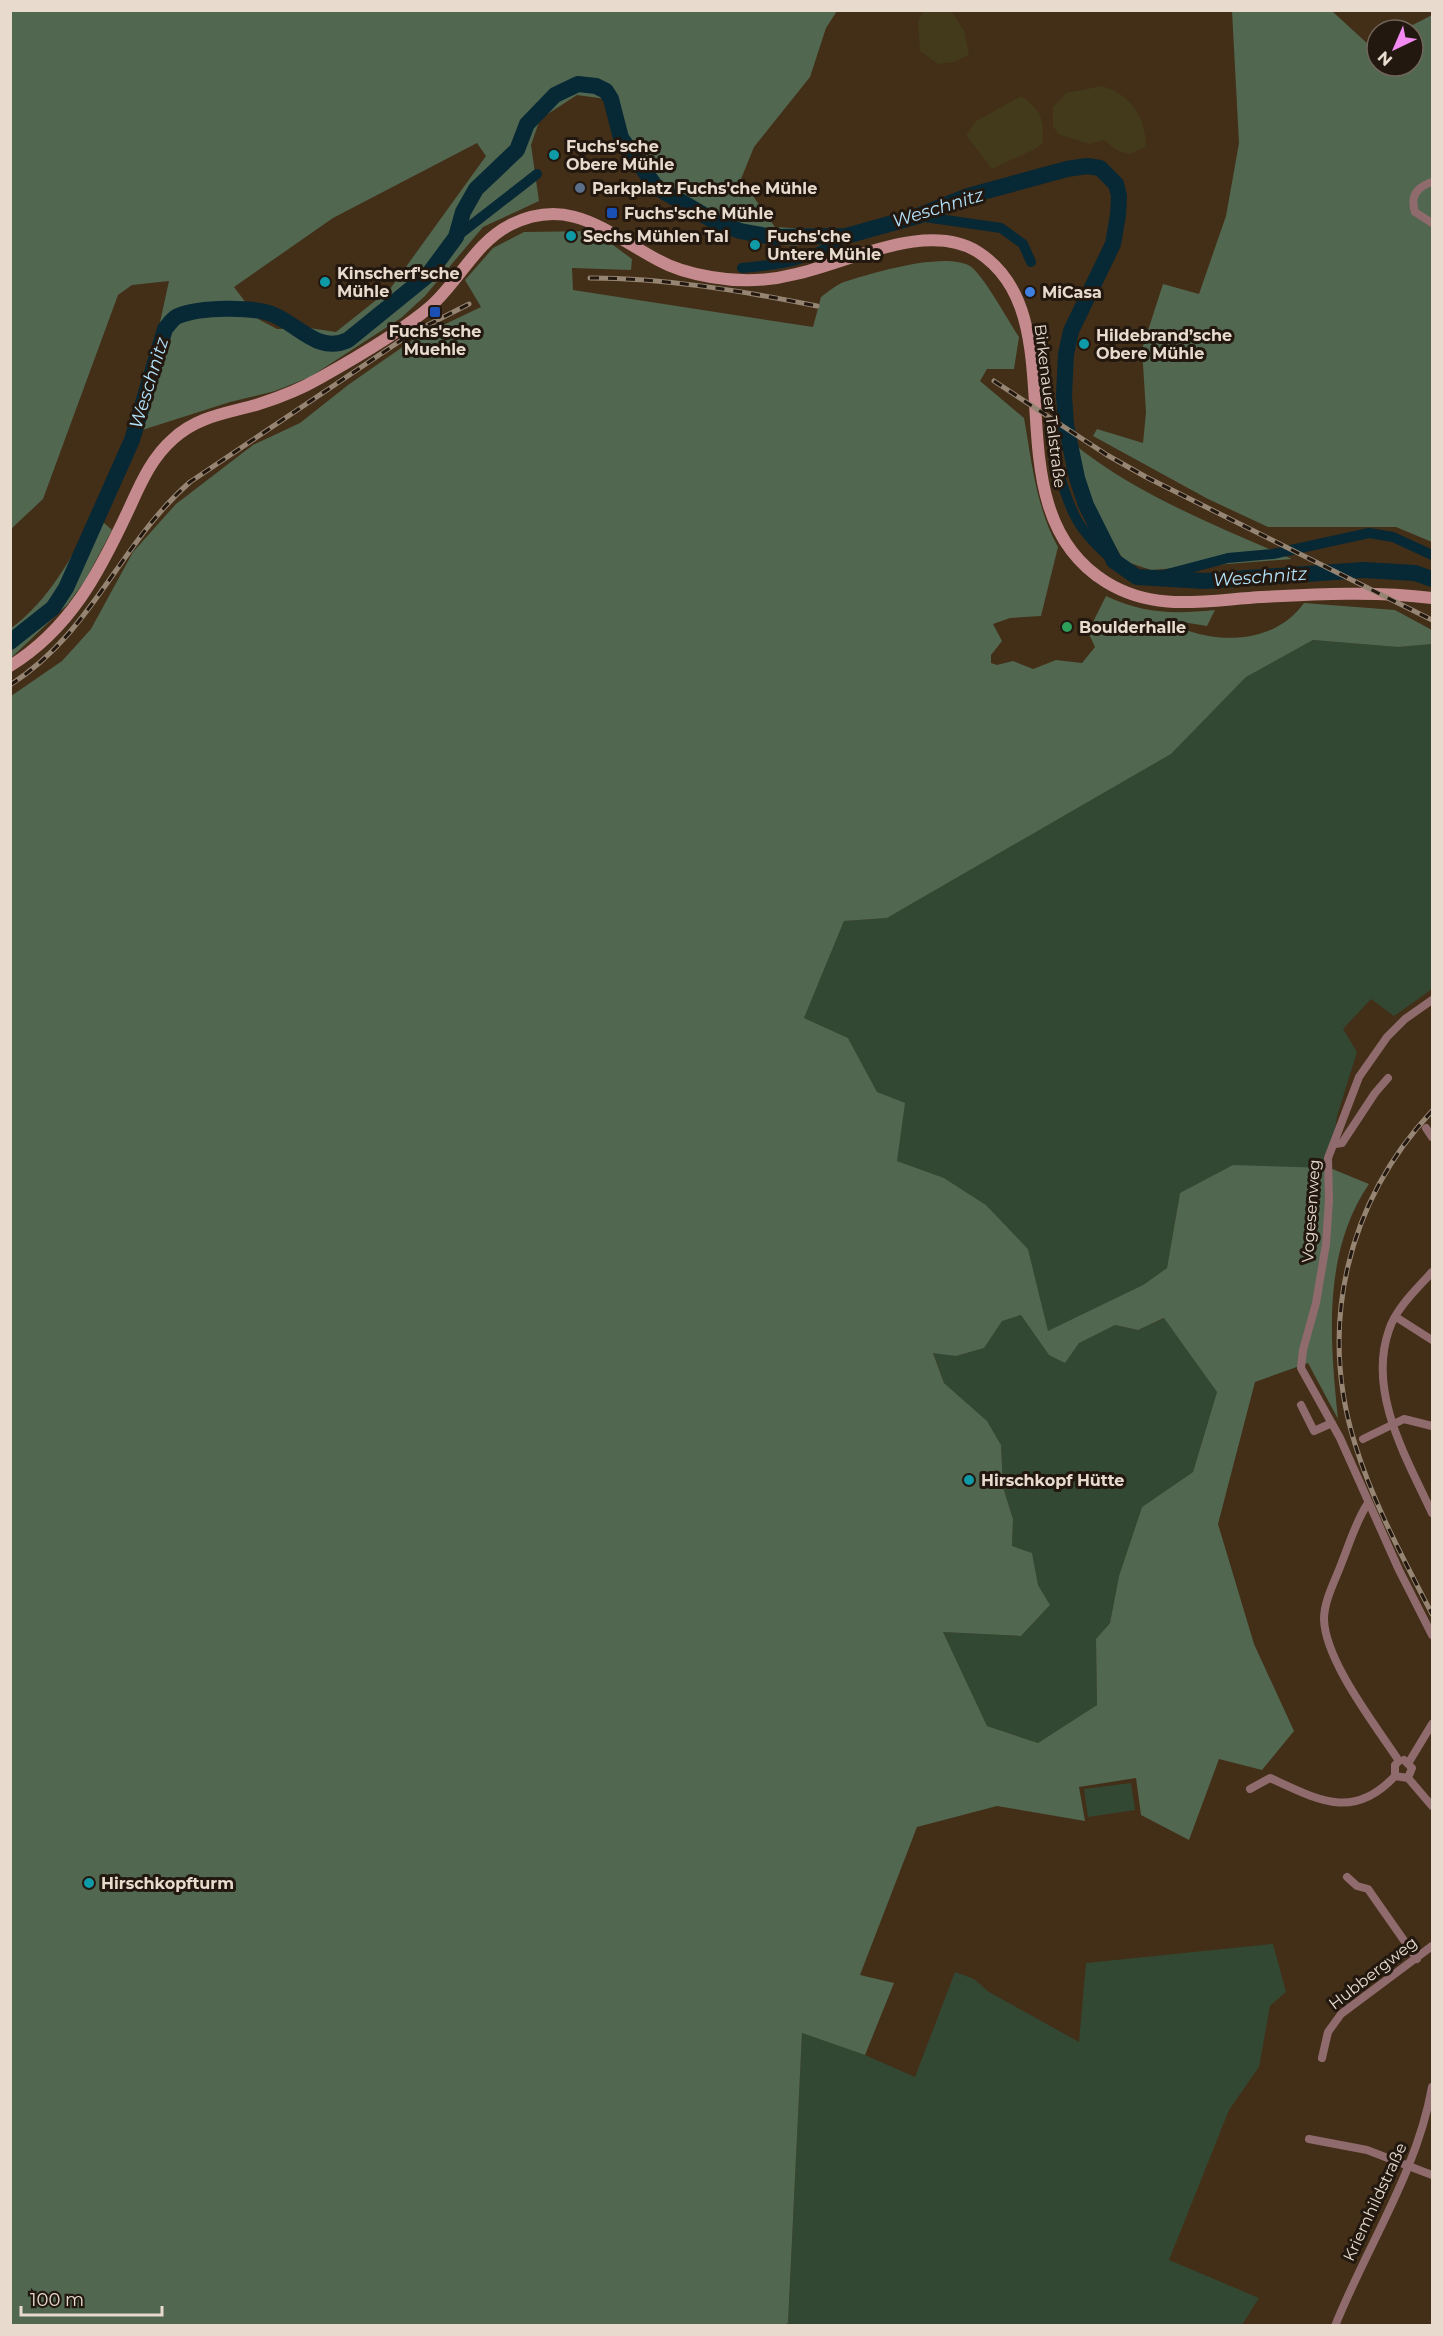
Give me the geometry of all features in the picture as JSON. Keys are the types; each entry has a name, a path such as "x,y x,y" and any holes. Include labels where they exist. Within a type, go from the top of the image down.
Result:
{"main road":[{"name":"Birkenauer Talstraße","path":"10,666 48,639 68,618 104,562 153,462 172,439 199,421 287,394 323,377 430,307 493,236 516,222 551,214 592,221 661,262 682,271 729,279 790,276 903,243 927,239 956,242 976,251 992,263 1009,284 1019,306 1028,342 1040,475 1048,508 1068,547 1100,578 1136,596 1177,604 1296,595 1408,595 1432,598"}],"street":[{"path":"1432,182 1420,187 1414,193 1412,203 1414,212 1432,223"},
{"name":"Vogesenweg","path":"1332,1423 1301,1368 1303,1350 1316,1303 1326,1244 1329,1200 1328,1158 1359,1077 1405,1019 1432,1000"},
{"path":"1335,1144 1342,1143 1375,1093 1388,1078"},
{"path":"1426,1128 1432,1137"},
{"path":"1432,1272 1396,1317 1389,1328 1384,1346 1384,1372 1393,1424 1432,1513"},
{"path":"1396,1317 1432,1340"},
{"path":"1301,1405 1314,1431 1332,1423 1432,1635"},
{"path":"1363,1439 1404,1419 1432,1426"},
{"path":"1368,1503 1360,1516 1339,1570 1327,1603 1324,1619 1328,1640 1346,1681 1399,1761"},
{"path":"1409,1762 1432,1724"},
{"path":"1399,1761 1409,1762"},
{"path":"1250,1789 1270,1778 1308,1796 1336,1804 1362,1801 1383,1789 1395,1776 1395,1764 1399,1761"},
{"path":"1408,1778 1413,1768 1409,1762"},
{"path":"1395,1776 1408,1778 1432,1806"},
{"path":"1347,1877 1357,1886 1368,1889 1417,1959"},
{"name":"Hubbergweg","path":"1322,2058 1328,2032 1341,2014 1432,1946"},
{"name":"Kriemhildstraße","path":"1335,2325 1410,2165 1425,2126 1432,2087"},
{"path":"1309,2139 1367,2150 1432,2175"}],"green space":[{"path":"11,10 837,11 826,28 810,77 754,147 741,179 775,227 842,231 812,243 790,245 750,239 707,223 671,202 649,180 628,146 606,99 577,95 540,119 531,145 539,201 483,227 425,296 401,318 310,377 275,391 230,402 136,432 169,281 132,285 118,295 43,499 11,529","holes":["477,143 486,156 390,289 336,332 309,328 277,329 258,319 234,287 333,218"]},
{"path":"1232,11 1332,11 1365,41 1365,78 1425,78 1425,19 1432,15 1432,542 1396,527 1268,527 1208,499 1093,436 1097,429 1143,443 1146,412 1142,349 1163,284 1199,294 1226,216 1239,143"},
{"path":"594,231 632,259 631,270 572,268 573,290 813,327 821,297 844,282 889,269 926,262 959,262 975,270 1019,337 1014,369 987,369 980,381 1024,418 1040,500 1058,547 1041,616 1010,618 993,624 1002,641 991,655 991,663 997,665 1013,661 1033,669 1056,660 1082,663 1095,647 1088,632 1106,596 1134,606 1159,611 1215,610 1207,626 1182,622 1181,628 1214,637 1231,638 1264,633 1279,626 1304,603 1395,610 1432,630 1432,644 1398,647 1313,640 1246,677 1171,754 887,918 844,921 804,1018 848,1038 877,1092 905,1103 897,1161 944,1178 986,1205 1028,1249 1048,1331 1143,1285 1167,1268 1180,1193 1233,1165 1330,1168 1369,1184 1354,1211 1343,1239 1336,1268 1332,1328 1338,1419 1308,1363 1255,1382 1218,1524 1254,1644 1294,1731 1262,1770 1219,1759 1189,1840 1141,1815 1136,1778 1079,1787 1085,1821 997,1806 917,1827 860,1975 894,1983 865,2055 802,2033 788,2323 782,2326 11,2326 11,696 62,661 91,629 133,552 176,504 253,445 300,423 348,385 414,339 481,307 465,280 493,248 524,232","holes":["1021,1315 1049,1355 1065,1363 1079,1343 1115,1325 1138,1330 1164,1318 1217,1392 1193,1472 1142,1507 1119,1576 1110,1623 1096,1639 1097,1705 1038,1743 987,1726 943,1632 1021,1636 1050,1605 1038,1585 1032,1553 1012,1546 1013,1519 1003,1487 1001,1445 987,1421 944,1383 933,1353 956,1356 984,1348 1002,1321"]},
{"path":"1075,445 1125,480 1152,495 1292,559 1151,570 1124,561 1091,504"},
{"path":"95,515 112,530 86,579 68,604 11,658 10,629 37,605 48,591"},
{"path":"1313,640 1398,647 1432,644 1432,989 1394,1016 1371,999 1343,1029 1357,1052 1337,1116 1330,1168 1180,1193 1167,1268 1143,1285 1048,1332 1028,1249 986,1205 944,1178 897,1161 877,1092 848,1038 804,1018 844,921 887,918 1171,754 1246,677"},
{"path":"1022,1315 1049,1355 1115,1325 1138,1330 1165,1318 1217,1392 1193,1472 1142,1507 1119,1576 1110,1623 1096,1639 1097,1705 1038,1743 987,1726 943,1632 1021,1636 1050,1605 1038,1585 1032,1554 1012,1546 1013,1519 1003,1487 1001,1445 987,1421 944,1383 933,1352 956,1356 984,1348 1002,1320"},
{"path":"1131,1783 1135,1810 1088,1817 1084,1789"},
{"path":"1273,1944 1286,1992 1270,2006 1259,2067 1229,2110 1169,2260 1259,2298 1242,2325 782,2326 788,2323 802,2033 865,2055 915,2077 955,1972 974,1979 989,1992 1079,2042 1086,1963"}],"sand":[{"path":"923,11 951,11 964,30 969,55 954,62 938,64 920,51 918,22"},
{"path":"1102,86 1121,95 1135,109 1143,126 1146,147 1130,154 1118,151 1104,140 1089,144 1058,134 1053,126 1053,107 1066,93"},
{"path":"1021,96 1037,110 1040,116 1043,142 1037,148 992,169 966,135 976,121"}],"waterway":[{"name":"Weschnitz","path":"10,642 53,608 66,588 132,440 165,329 173,320 178,316 199,311 253,310 274,315 310,337 328,344 348,340 428,275 456,237 463,212 476,189 517,150 527,124 555,95 578,84 596,86 606,91 611,99 621,138 656,187 714,221 740,231 772,237 846,236 918,216 968,196 1067,169 1087,166 1100,168 1116,184 1119,196 1118,215 1113,244 1071,331 1066,354 1064,395 1066,425 1077,478 1086,505 1114,561 1137,577 1205,581 1364,570 1415,573 1432,579"},
{"path":"456,237 537,174"},
{"path":"918,216 1001,228 1023,244 1031,262"},
{"path":"742,268 797,260 821,251 846,236"},
{"path":"1057,466 1076,519 1091,540 1114,561"},
{"path":"1156,577 1228,558 1273,554 1369,533 1393,537 1432,555"}],"railway":[{"path":"590,278 647,280 704,286 817,306"},
{"path":"10,685 39,664 63,640 85,614 144,532 165,506 190,482 412,333 469,304"},
{"path":"994,381 1107,455 1146,477 1432,620"},
{"path":"1432,1111 1403,1147 1379,1185 1361,1225 1348,1267 1341,1310 1339,1355 1344,1399 1362,1466 1390,1531 1432,1614"}],"place":[{"name":"Fuchs'sche Obere Mühle","path":"554,155"},
{"name":"Parkplatz Fuchs'che Mühle","path":"580,188"},
{"name":"Fuchs'sche Mühle","path":"612,213"},
{"name":"Sechs Mühlen Tal","path":"571,236"},
{"name":"Fuchs'che Untere Mühle","path":"755,245"},
{"name":"Kinscherf'sche Mühle","path":"325,282"},
{"name":"MiCasa","path":"1030,292"},
{"name":"Fuchs'sche Muehle","path":"435,312"},
{"name":"Hildebrand’sche Obere Mühle","path":"1084,344"},
{"name":"Boulderhalle","path":"1067,627"},
{"name":"Hirschkopf Hütte","path":"969,1480"},
{"name":"Hirschkopfturm","path":"89,1883"}]}
